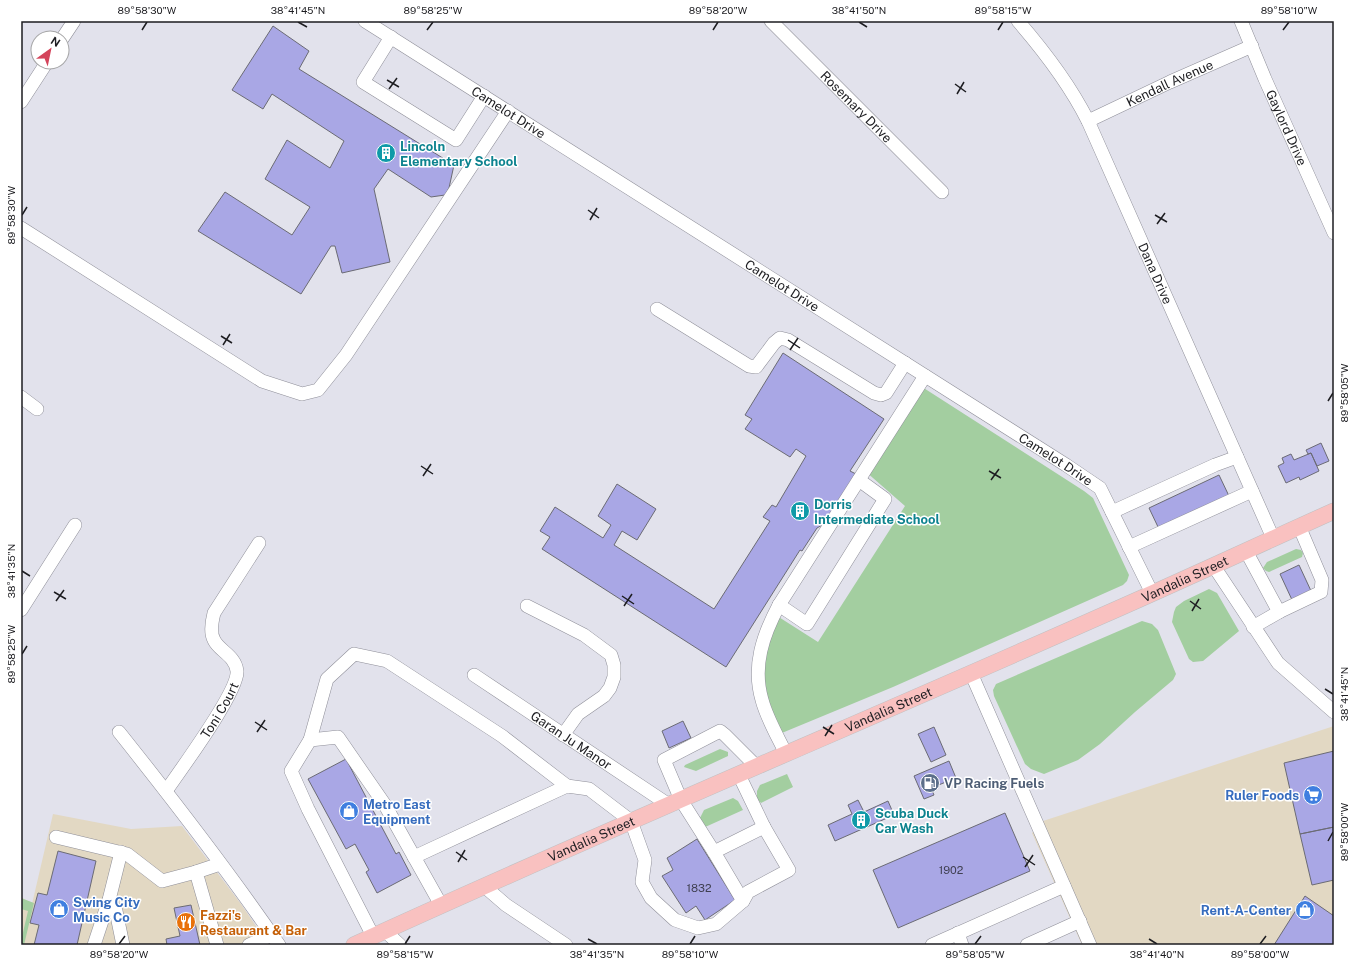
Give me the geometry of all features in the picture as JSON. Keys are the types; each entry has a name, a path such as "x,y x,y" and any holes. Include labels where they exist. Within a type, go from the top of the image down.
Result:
{"main road":[{"name":"Vandalia Street","path":"354,945 441,905 971,673 1334,511"}],"street":[{"path":"68,30 74,21"},
{"name":"Camelot Drive","path":"365,21 1100,488 1152,593"},
{"name":"Rosemary Drive","path":"771,21 942,192"},
{"name":"Dana Drive","path":"1018,21 1079,102 1273,538"},
{"name":"Gaylord Drive","path":"1241,21 1334,233"},
{"path":"391,38 363,82 456,140 484,96"},
{"name":"Kendall Avenue","path":"1088,121 1170,82 1252,46"},
{"path":"21,102 42,70"},
{"path":"21,228 262,381 302,394 318,390 346,355 508,111"},
{"path":"657,309 749,366 756,367 774,343 780,338 788,340 874,393 881,395 886,394 905,363"},
{"path":"786,754 762,701 757,669 762,641 771,618 925,376"},
{"path":"21,397 37,409"},
{"path":"1112,512 1209,468 1237,457"},
{"path":"779,605 807,624 885,499 859,480"},
{"path":"1129,547 1252,491"},
{"path":"21,610 75,525"},
{"path":"1253,627 1279,612 1321,592 1322,580 1299,526"},
{"name":"Toni Court","path":"166,791 196,749 223,705 236,680 237,672 235,663 214,641 212,630 214,613 259,543"},
{"path":"1246,551 1279,612"},
{"path":"1213,566 1278,663 1334,712"},
{"path":"526,606 584,635 611,655 614,665 614,677 607,692 598,702 578,714 564,735"},
{"path":"400,945 379,933 308,810 291,771 310,740 327,679 354,654 387,661 502,736 568,786 589,789 631,821 645,860 642,882 650,898 675,920 698,928 716,924 743,902 748,892 789,870 764,827 739,775"},
{"path":"971,673 1090,945"},
{"name":"Garan Ju Manor","path":"474,675 564,735 675,803"},
{"path":"743,902 714,852 675,803 664,760 720,731 757,767"},
{"path":"119,732 166,791 276,940 249,945"},
{"path":"310,740 338,737 385,805 441,905"},
{"path":"414,857 568,786"},
{"path":"714,852 764,827"},
{"path":"56,837 127,854 162,881 220,864"},
{"path":"94,945 109,900 121,852"},
{"path":"196,872 217,945"},
{"path":"484,886 506,905 566,945"},
{"path":"932,945 960,939 1064,886"},
{"path":"109,900 116,911 123,945"},
{"path":"1027,945 1080,921"}],"shaded area":[{"path":"1334,726 1334,945 1082,945 1032,833 1043,821"},
{"path":"53,814 131,829 182,826 241,904 269,945 21,945 21,897 32,904"}],"green space":[{"path":"919,385 1093,498 1129,575 1127,581 1123,585 893,687 777,735 759,685 774,614 818,642 905,506 865,471"},
{"path":"1296,549 1301,550 1303,553 1302,557 1269,572 1263,568 1267,562"},
{"path":"1209,589 1217,593 1239,631 1203,661 1193,662 1189,659 1172,622 1174,612 1176,607 1184,601"},
{"path":"1142,621 1152,624 1158,630 1176,674 1173,680 1100,744 1078,760 1044,774 1031,769 1025,764 994,696 993,690 996,684"},
{"path":"720,749 728,752 728,756 696,771 684,767 685,765"},
{"path":"787,774 793,787 761,803 757,799 757,791 760,785"},
{"path":"733,798 738,801 743,810 703,828 700,818 704,810"},
{"path":"21,898 34,903 24,945 21,945 21,941 28,911 21,909"}],"building":[{"name":"Lincoln Elementary School","path":"273,26 309,51 299,69 454,165 449,188 445,195 431,197 388,169 374,189 390,262 342,273 335,246 331,246 301,294 198,231 225,192 292,235 310,207 265,179 287,140 330,168 344,141 272,94 263,109 232,90"},
{"name":"Dorris Intermediate School","path":"783,353 884,419 850,471 856,474 824,524 817,528 802,551 800,550 726,667 542,549 550,537 540,531 555,507 603,538 611,525 598,516 617,484 656,509 637,540 622,531 614,545 714,609 770,521 763,517 772,505 776,507 806,456 796,449 790,457 745,429 752,419 745,415"},
{"path":"1321,443 1329,461 1317,466 1311,453 1308,454 1306,450"},
{"path":"1311,453 1319,471 1300,480 1299,477 1286,483 1278,466 1284,463 1282,458 1291,454 1294,460"},
{"path":"1219,475 1229,496 1159,529 1149,508"},
{"path":"1299,565 1312,593 1293,602 1280,574"},
{"path":"683,721 691,738 669,748 662,731"},
{"path":"934,727 946,755 931,762 918,734"},
{"name":"Ruler Foods","path":"1334,751 1334,827 1300,834 1284,763"},
{"name":"Metro East Equipment","path":"346,759 396,854 399,852 411,875 377,893 366,872 369,870 355,844 346,849 308,779"},
{"name":"VP Racing Fuels","path":"949,761 956,778 931,788 934,795 924,799 914,776"},
{"name":"Scuba Duck Car Wash","path":"858,800 864,812 888,801 894,815 835,841 828,825 852,814 848,805"},
{"path":"1005,813 1030,871 898,928 873,870"},
{"path":"1334,827 1334,880 1312,885 1300,834"},
{"path":"697,839 735,900 705,920 696,906 686,913 662,876 673,870 667,858"},
{"name":"Swing City Music Co","path":"58,851 96,861 77,945 34,945 39,925 30,923 38,893 47,895"},
{"path":"1305,896 1334,916 1334,945 1274,945"},
{"name":"Fazzi's Restaurant & Bar","path":"191,905 200,945 167,945 166,939 180,936 174,908"}],"place":[{"name":"Lincoln Elementary School","path":"386,153"},
{"name":"Dorris Intermediate School","path":"800,511"},
{"name":"VP Racing Fuels","path":"930,783"},
{"name":"Ruler Foods","path":"1313,795"},
{"name":"Metro East Equipment","path":"349,811"},
{"name":"Scuba Duck Car Wash","path":"861,820"},
{"name":"Swing City Music Co","path":"59,909"},
{"name":"Rent-A-Center","path":"1305,910"},
{"name":"Fazzi's Restaurant & Bar","path":"186,922"}]}
